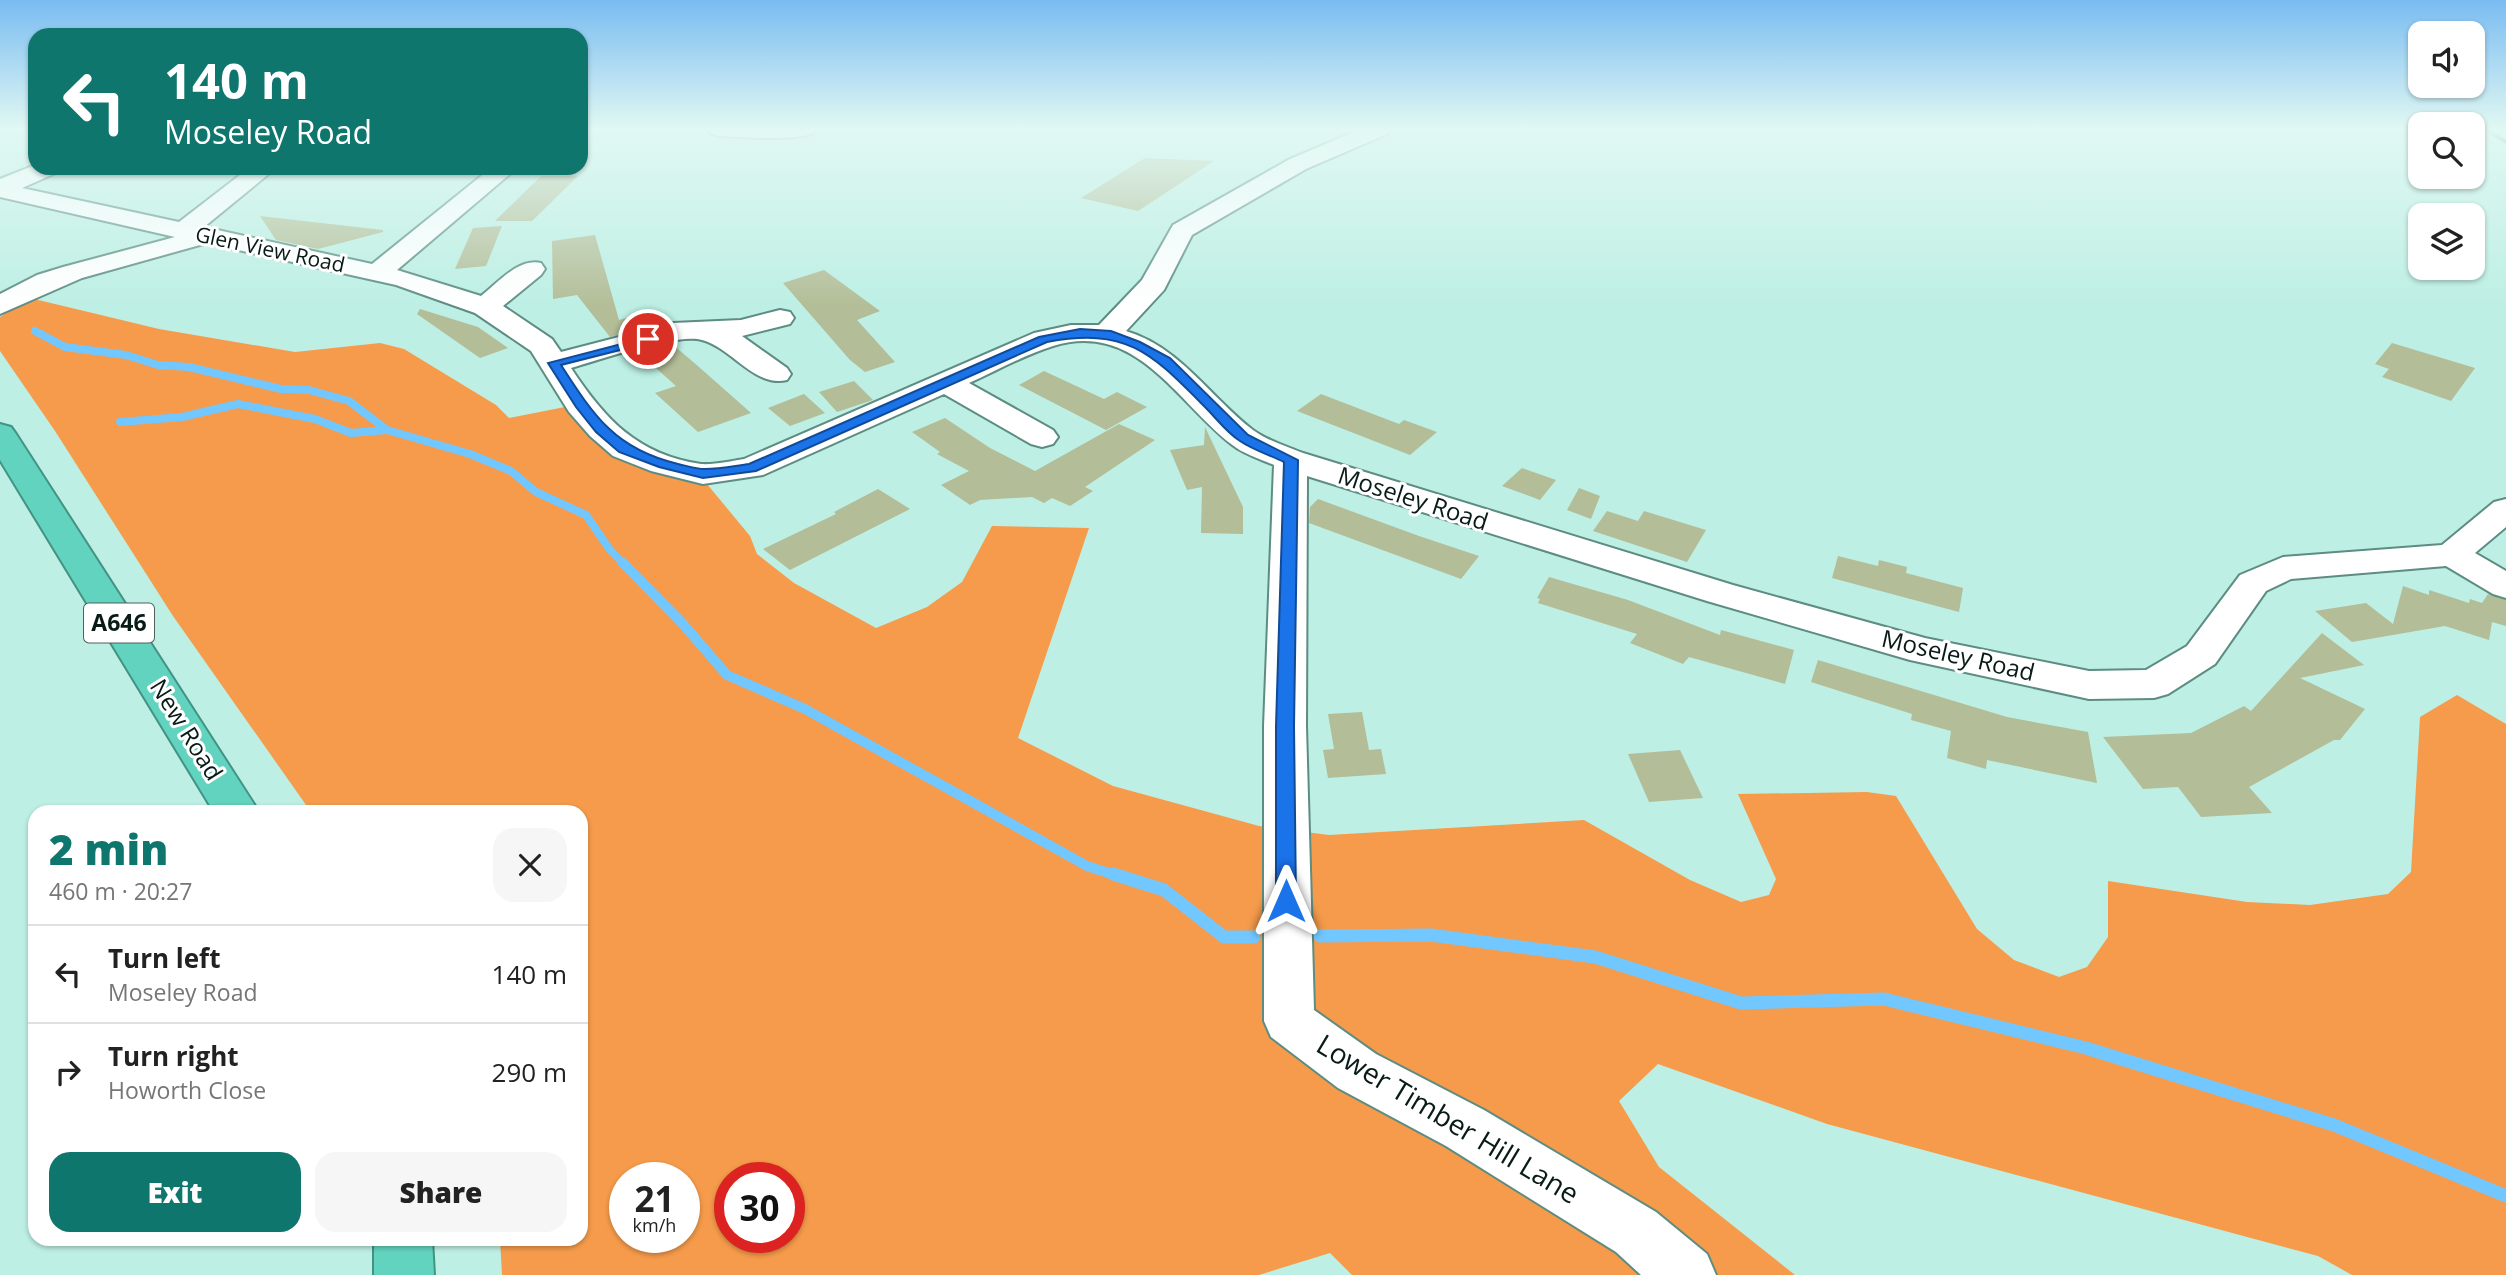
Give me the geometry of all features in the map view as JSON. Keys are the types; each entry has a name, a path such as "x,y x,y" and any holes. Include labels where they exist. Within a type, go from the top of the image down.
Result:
{"highway":[{"name":"New Road","path":"0,434 233,805"},
{"path":"403,1246 404,1275"}],"street":[{"path":"0,306 50,280 174,247 242,188"},
{"path":"377,274 480,188"},
{"path":"1107,334 1154,284 1182,230 1255,188"},
{"name":"Glen View Road","path":"0,189 377,274"},
{"path":"485,307 532,269"},
{"name":"Moseley Road","path":"377,274 404,279 485,307 542,345 580,405 601,429 624,449 663,464 703,474 751,468 1044,339 1080,333 1107,334 1166,361 1244,438 1291,460 1575,549 1924,651 2089,685 2154,684 2201,655 2253,583 2283,568 2452,555"},
{"path":"554,363 673,332 742,328 780,318"},
{"path":"703,330 730,341 776,374"},
{"path":"945,383 1042,436"},
{"name":"Lower Timber Hill Lane","path":"1291,460 1285,726 1290,1021 1357,1071 1465,1128 1636,1232 1686,1275"},
{"path":"2506,509 2452,555 2506,586"}],"shaded area":[{"path":"30,298 159,329 295,352 380,343 404,349 496,405 509,418 565,407 607,452 629,464 677,476 702,478 750,536 757,554 794,583 876,628 927,607 962,582 992,526 1089,528 1018,738 1113,786 1259,826 1329,835 1584,820 1690,880 1741,902 1769,895 1776,879 1738,794 1867,792 1896,796 1977,929 2014,960 2059,977 2087,967 2108,937 2108,881 2247,902 2310,905 2388,894 2411,872 2420,717 2457,695 2506,724 2506,1275 2352,1275 2318,1256 1827,1124 1658,1064 1619,1101 1659,1167 1795,1275 1352,1275 1330,1253 1259,1275 502,1275 500,1246 588,1246 588,805 306,805 173,616 55,431 0,351 0,317"}],"building":[{"path":"528,188 565,188 532,221 495,221"},
{"path":"1096,188 1172,188 1138,211 1081,198"},
{"path":"260,216 383,232 318,249 276,240"},
{"path":"502,226 486,266 455,269 473,228"},
{"path":"595,235 619,320 652,311 663,323 610,337 577,295 553,299 552,241"},
{"path":"824,270 880,311 857,320 895,362 865,372 850,360 783,283"},
{"path":"420,309 478,327 508,348 480,358 417,314"},
{"path":"2392,343 2475,368 2451,401 2382,377 2389,369 2375,364"},
{"path":"672,344 751,413 698,432 655,393 676,386 637,351"},
{"path":"1044,371 1104,399 1117,392 1147,407 1106,430 1019,385"},
{"path":"854,381 873,400 837,412 819,392"},
{"path":"804,394 825,413 790,426 768,408"},
{"path":"1321,394 1399,424 1404,420 1437,432 1410,455 1297,411"},
{"path":"945,418 990,448 1035,471 1119,424 1155,440 1085,487 1093,491 1070,506 1052,498 1044,503 1032,497 980,500 970,505 941,485 969,471 937,454 940,452 912,432"},
{"path":"1205,427 1243,507 1243,534 1201,533 1202,487 1187,490 1170,450 1204,445"},
{"path":"1522,468 1556,480 1540,500 1502,486"},
{"path":"1579,488 1600,496 1591,519 1567,510"},
{"path":"878,489 910,509 790,570 763,549 836,514 834,512"},
{"path":"1318,499 1479,556 1461,579 1309,523 1310,507"},
{"path":"1607,511 1638,521 1644,511 1706,530 1687,562 1593,531"},
{"path":"1838,556 1878,566 1879,560 1907,567 1906,573 1963,588 1959,612 1832,578"},
{"path":"1549,577 1628,600 1720,635 1721,630 1794,650 1785,684 1689,657 1683,664 1630,643 1637,634 1538,603 1540,599 1537,598"},
{"path":"2403,586 2429,595 2429,590 2469,603 2470,599 2482,603 2488,594 2506,600 2506,626 2492,622 2489,640 2445,626 2352,642 2315,611 2366,603 2393,624"},
{"path":"2322,633 2364,665 2300,678 2365,709 2340,740 2334,740 2249,787 2272,813 2201,817 2178,787 2143,789 2103,737 2191,733 2244,706 2251,711"},
{"path":"1818,660 2007,717 2088,732 2097,783 1987,760 1986,769 1947,758 1951,731 1911,720 1912,714 1811,682"},
{"path":"1362,712 1369,750 1381,749 1386,774 1328,778 1323,750 1334,749 1328,714"},
{"path":"1680,750 1703,798 1649,802 1628,754"}],"waterway":[{"path":"35,331 65,347 126,355 158,365 189,367 281,389 309,390 349,401 387,430"},
{"path":"120,422 182,417 238,404 315,419 351,433 387,430"},
{"path":"387,430 470,454 511,471 536,492 586,515 610,550 622,562"},
{"path":"622,562 683,624 727,675 805,709 1087,866 1118,876"},
{"path":"1113,874 1164,890 1224,937 1254,937"},
{"path":"1320,936 1431,935 1595,957 1741,1003 1884,999 2086,1048 2334,1125 2506,1196"}],"route":[{"path":"648,339 554,363 580,405 601,429 624,449 663,464 703,474 751,468 1044,339 1080,333 1107,334 1166,361 1244,438 1291,460 1285,726 1286,901"}]}
